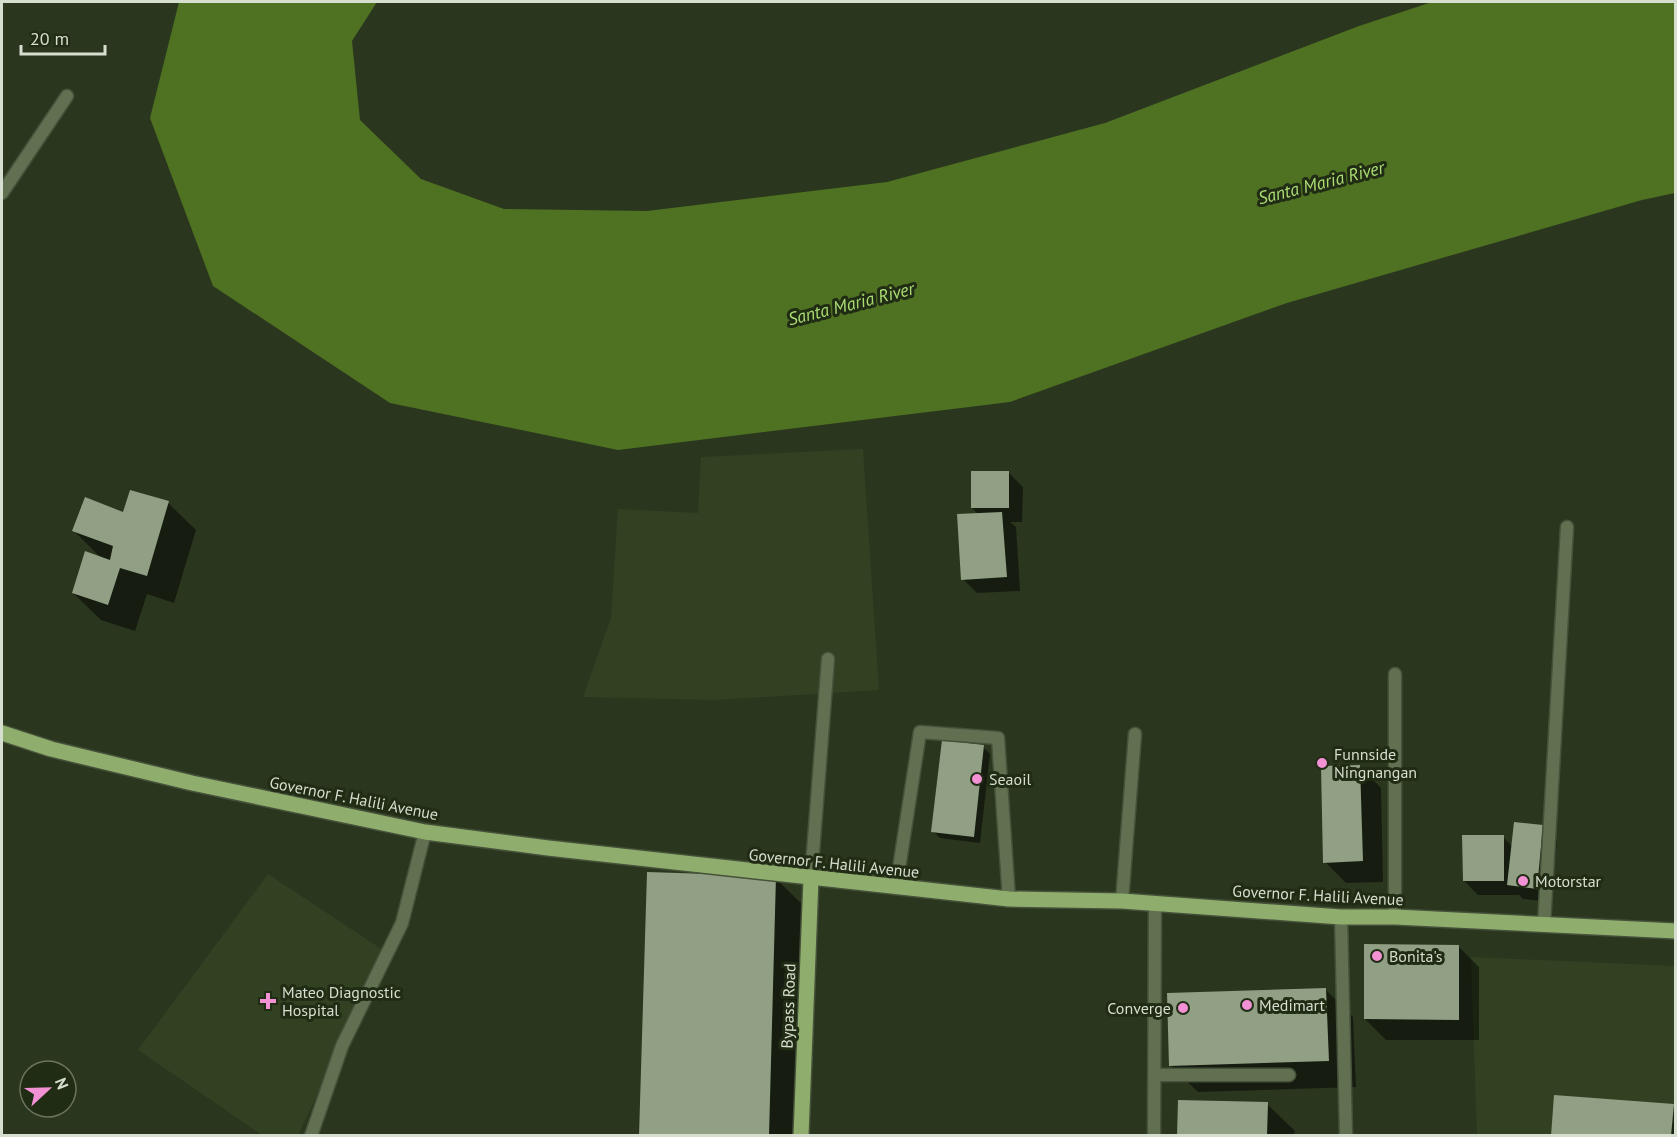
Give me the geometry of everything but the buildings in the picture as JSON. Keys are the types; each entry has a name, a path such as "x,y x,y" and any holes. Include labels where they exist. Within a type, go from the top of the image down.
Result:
{"main road":[{"name":"Governor F. Halili Avenue","path":"2,733 51,748 192,783 425,832 811,878 1009,899 1122,901 1341,917 1395,917 1676,931"},
{"name":"Bypass Road","path":"801,1136 811,878"}],"street":[{"path":"2,193 67,96"},
{"path":"1544,925 1567,527"},
{"path":"811,878 828,659"},
{"path":"1395,674 1395,917"},
{"path":"896,888 920,732 998,738 1009,899"},
{"path":"1122,901 1135,734"},
{"path":"311,1136 342,1046 402,923 425,832"},
{"path":"1154,1136 1155,905"},
{"path":"1341,917 1346,1136"},
{"path":"1155,1075 1289,1076"}],"shaded area":[{"path":"863,449 879,690 715,700 583,697 611,618 618,509 698,513 701,457"},
{"name":"Mateo Diagnostic Hospital","path":"268,874 386,952 298,1135 262,1135 138,1050"},
{"path":"1471,957 1675,966 1675,1135 1477,1135"}],"water":[{"name":"Santa Maria River","path":"179,2 377,2 352,41 360,120 421,179 504,209 647,211 887,182 1105,123 1359,26 1432,2 1675,2 1675,193 1642,200 1287,303 1010,402 618,450 390,403 213,286 150,118"}],"place":[{"name":"Funnside Ningnangan","path":"1322,763"},
{"name":"Seaoil","path":"977,779"},
{"name":"Motorstar","path":"1523,881"},
{"name":"Bonita's","path":"1377,956"},
{"name":"Mateo Diagnostic Hospital","path":"268,1001"},
{"name":"Medimart","path":"1247,1005"},
{"name":"Converge","path":"1183,1008"}]}
